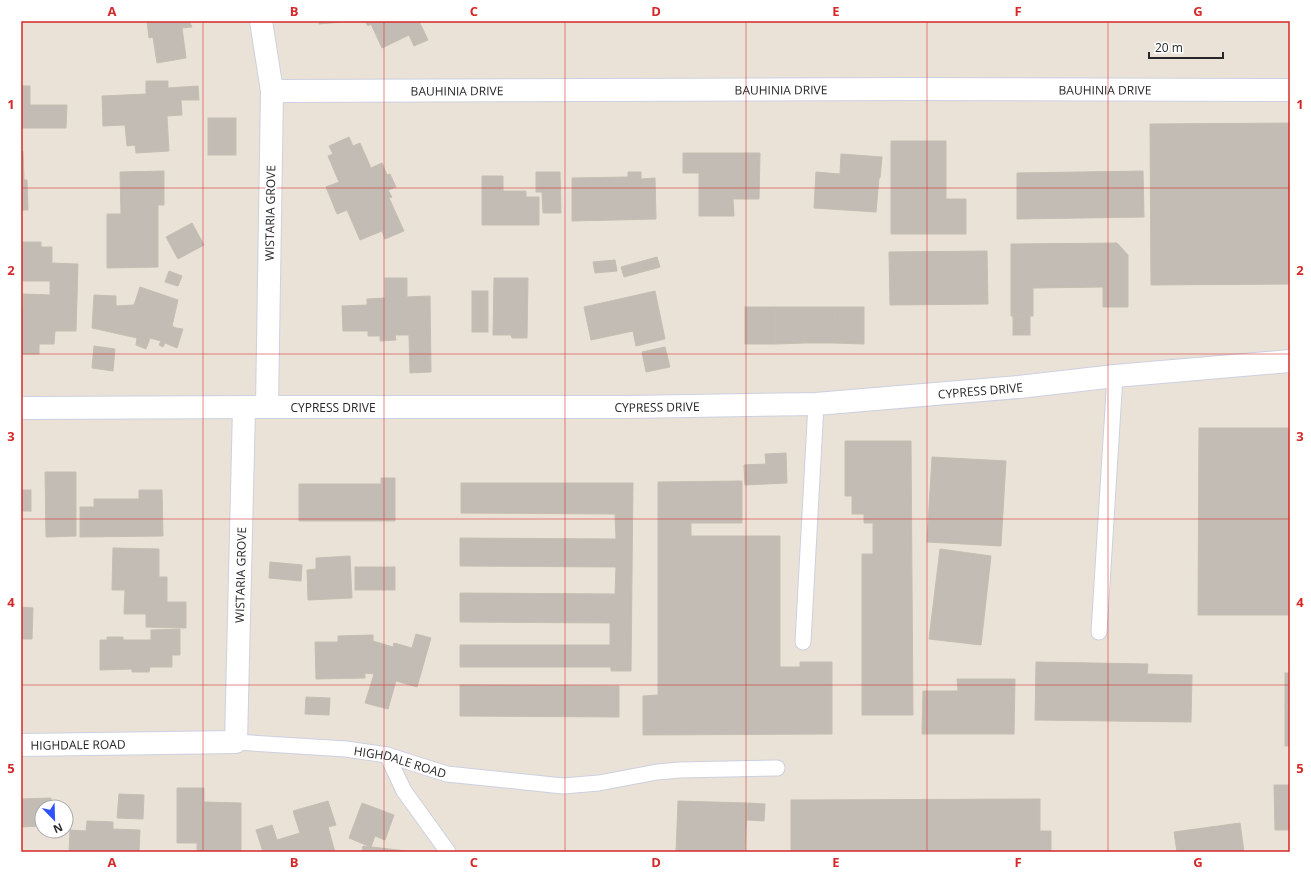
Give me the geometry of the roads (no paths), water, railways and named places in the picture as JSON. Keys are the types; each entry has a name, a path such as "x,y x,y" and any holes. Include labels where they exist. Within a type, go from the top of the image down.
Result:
{"street":[{"name":"WISTARIA GROVE","path":"261,21 272,91 267,407"},
{"name":"BAUHINIA DRIVE","path":"272,91 901,89 1290,90"},
{"name":"CYPRESS DRIVE","path":"21,408 628,407 816,404 1019,387 1115,376 1290,361"},
{"name":"WISTARIA GROVE","path":"236,742 244,408"},
{"name":"HIGHDALE ROAD","path":"21,745 236,742"}],"lane":[{"path":"1099,632 1115,376"},
{"path":"804,642 816,404"},
{"name":"HIGHDALE ROAD","path":"236,742 346,749 387,756 447,774 563,786 599,784 657,772 680,770 777,768"},
{"path":"387,756 404,791 448,852"}]}
